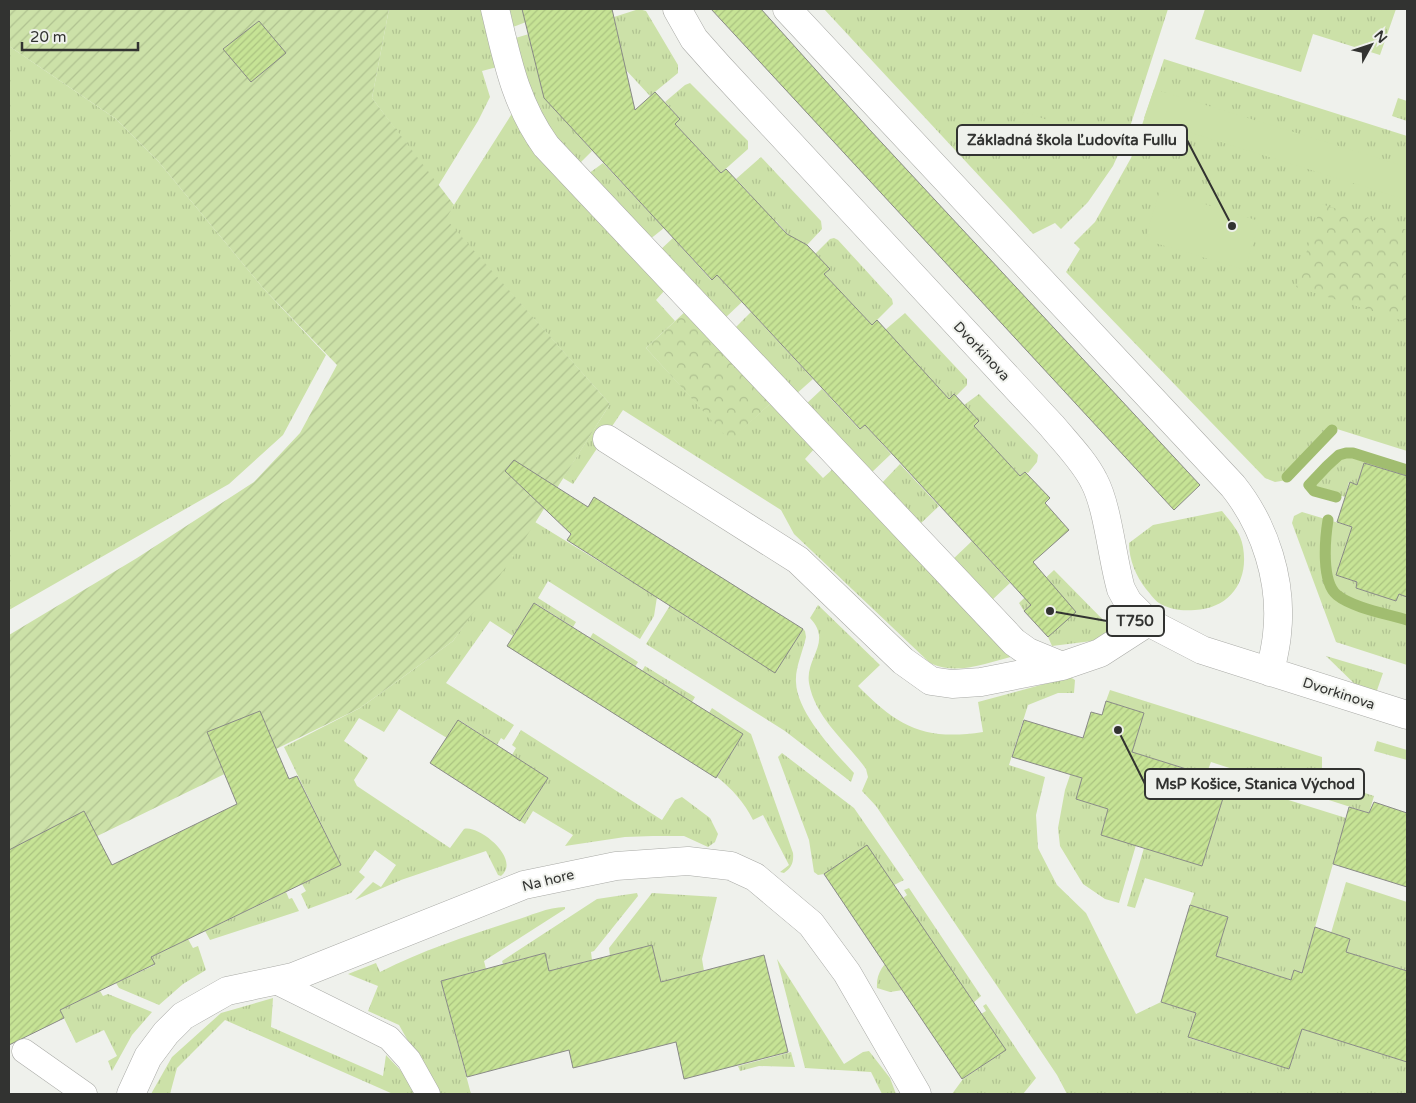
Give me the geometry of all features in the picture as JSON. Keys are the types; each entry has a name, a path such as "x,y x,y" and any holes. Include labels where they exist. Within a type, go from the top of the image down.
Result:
{"street":[{"path":"495,9 517,93 526,115 546,146 1014,642 1028,652 1062,666"},
{"name":"Dvorkinova","path":"677,9 694,38 718,66 1052,426 1084,464 1095,481 1101,498 1121,589 1128,602 1148,622 1202,650 1407,715"},
{"path":"787,9 1248,504 1269,554 1278,599 1278,633 1270,672"},
{"path":"607,439 798,560 903,660 931,681 947,684 981,682 1062,666 1100,654 1148,622"},
{"name":"Na hore","path":"131,1094 148,1058 166,1033 183,1016 226,991 293,977 524,885 616,866 688,861 731,866 755,877 811,924 847,973 917,1094"}],"lane":[{"path":"276,982 389,1038 409,1060 428,1094"},
{"path":"24,1051 85,1094"}],"green space":[{"path":"9,9 389,9 372,98 454,205 446,219 610,404 518,550 453,641 360,708 9,879 9,635 137,558 254,482 300,433 337,365 263,288 158,161 116,119 9,46"},
{"path":"389,9 484,9 497,67 482,71 490,97 478,121 438,186 372,98"},
{"path":"503,9 522,9 526,22 508,29"},
{"path":"639,9 646,11 678,65 678,73 650,96 626,70 569,124 592,151 579,164 539,117 512,39 529,34 613,42 619,40 614,17"},
{"path":"824,9 1168,9 1128,133 1113,166 1088,202 1061,229 1055,223 1033,234"},
{"path":"1205,9 1396,9 1380,55 1313,34 1301,72 1195,39"},
{"path":"9,46 116,119 158,161 263,288 326,355 283,435 229,484 9,610"},
{"path":"1164,59 1407,136 1407,451 1337,429 1287,480 1275,482 1265,478 1066,272 1080,249 1074,243 1095,222 1131,158"},
{"path":"690,83 748,141 748,149 721,173 675,124 680,119 665,102"},
{"path":"1154,89 1407,167 1407,200 1144,118"},
{"path":"1398,98 1407,101 1407,121 1392,116"},
{"path":"513,112 665,290 656,300 675,321 646,348 730,440 771,403 816,447 805,459 823,478 834,468 1014,656 982,665 961,668 940,667 930,663 794,534 781,510 623,410 573,484 563,478 610,404 445,219"},
{"path":"1024,112 1065,126 1064,131 1118,147 1116,155 1062,137 1059,143 1017,130"},
{"path":"761,157 821,221 822,229 807,245 800,248 776,221 770,226 746,200 751,195 736,179"},
{"path":"603,163 664,228 649,240 588,174"},
{"path":"1160,190 1259,221 1245,270 1145,240"},
{"path":"1321,204 1407,230 1407,322 1296,287"},
{"path":"673,238 711,280 717,275 742,302 724,319 659,251"},
{"path":"830,239 838,240 892,299 893,304 872,325 824,274 829,269 815,254"},
{"path":"687,310 771,403 730,441 646,348"},
{"path":"751,312 813,379 795,395 733,330"},
{"path":"905,313 967,379 967,385 956,396 954,395 949,399 885,330"},
{"path":"822,389 859,429 865,425 891,454 870,474 805,405"},
{"path":"979,394 1038,455 1037,462 1028,473 1025,472 1020,476 974,426 979,421 964,405"},
{"path":"1350,457 1407,473 1407,476 1364,463 1357,485 1349,482 1345,497 1312,486 1340,459"},
{"path":"900,464 939,506 918,526 880,485"},
{"path":"1222,511 1238,532 1243,547 1243,571 1240,581 1234,590 1218,604 1207,608 1181,610 1172,609 1159,603 1146,589 1136,573 1130,556 1129,543 1153,525"},
{"path":"1302,512 1352,527 1337,575 1357,582 1356,588 1396,601 1399,594 1407,597 1407,665 1336,642 1292,523 1294,516"},
{"path":"535,522 657,597 654,616 640,639 548,581 538,598 576,622 573,627 535,603 513,636 490,621 446,683 514,725 504,740 501,738 497,745 459,720 447,738 399,709 384,732 359,718 344,741 368,758 354,780 357,786 450,848 464,829 479,832 496,844 502,852 506,861 506,869 501,876 498,875 486,851 401,880 355,900 373,882 381,887 396,865 375,850 359,872 365,877 351,893 308,909 301,894 306,891 302,884 341,865 284,747 360,708 453,641"},
{"path":"972,541 1010,583 990,602 951,561"},
{"path":"697,562 713,572 685,616 775,672 803,629 805,631 806,637 796,677 798,694 818,731 854,773 851,782 785,731 646,644"},
{"path":"1054,570 1113,630 1092,641 1052,646 1048,637 1053,585 1024,611 1019,603"},
{"path":"818,605 880,665 858,686 886,712 914,728 945,734 983,732 978,702 1070,677 1075,680 1074,693 1058,693 1028,705 1009,765 1045,777 1036,815 1038,848 1057,885 1086,913 1136,1014 1161,1002 1196,1013 1189,1038 1289,1069 1302,1029 1404,1061 1407,1052 1407,1094 1067,1094 1057,1075 876,806 862,791 868,777 866,769 833,729 812,696 809,674 819,643 819,635 810,618"},
{"path":"593,633 638,662 609,709 598,702 625,660 590,638"},
{"path":"1326,656 1383,673 1374,699 1365,694"},
{"path":"645,666 695,697 692,702 616,714"},
{"path":"1110,690 1322,757 1322,779 1374,796 1369,813 1211,762 1206,775 1132,752 1144,713 1106,701"},
{"path":"712,708 751,734 793,853 791,865 784,873 780,872 789,865 763,815 753,820 738,797 717,777 743,734 709,713"},
{"path":"521,730 662,820 675,800 682,797 710,818 718,834 715,842 708,847 684,836 653,836 625,837 565,846 573,835 533,811 525,824 520,821 548,778 512,755 516,748 512,745"},
{"path":"1082,740 1093,743 1076,799 1108,809 1101,835 1136,845 1119,903 1105,899 1083,884 1060,846 1058,828 1065,790"},
{"path":"1377,741 1407,750 1407,760 1374,751"},
{"path":"782,753 854,808 904,880 894,885 824,874 818,875 814,872 809,840 778,757"},
{"path":"1228,781 1346,818 1302,973 1294,970 1291,980 1216,956 1228,917 1190,905 1194,893 1145,878 1135,908 1127,906 1144,848 1202,866"},
{"path":"1346,882 1407,902 1407,971 1346,952 1350,939 1331,933"},
{"path":"909,888 981,996 973,1003 903,990 890,992 877,988 878,978 886,962 926,934 903,898 907,895 904,890"},
{"path":"286,892 289,899 292,898 299,911 210,940 205,931"},
{"path":"637,893 638,896 594,951 591,952 592,960 549,971 545,953 503,964 502,961 597,899"},
{"path":"652,893 717,897 702,959 704,971 661,982 652,945 610,956 609,948"},
{"path":"565,907 565,909 484,961 486,969 441,981 471,1094 438,1094 399,1025 368,1011 378,986 348,974 376,963 380,972 412,957 462,938 546,910"},
{"path":"188,939 193,948 198,946 206,970 183,984 159,1005 119,988 116,983 155,965 151,957"},
{"path":"777,959 844,1064 863,1052 869,1051 890,1078 896,1094 882,1094 871,1072 805,1068"},
{"path":"100,991 103,996 108,994 152,1012 132,1035 112,1071 108,1061 117,1056 104,1030 76,1043 60,1010"},
{"path":"273,998 271,1027 383,1076 386,1055 405,1075 416,1094 393,1094 225,1020 177,1068 170,1094 151,1094 172,1057 221,1013"},
{"path":"986,1004 1036,1078 1023,1094 952,1094 963,1079 1005,1050 981,1014 986,1011 983,1006"},
{"path":"791,1052 795,1067 759,1066 740,1071 738,1066"}],"building":[{"path":"522,9 612,9 635,110 655,92 680,119 675,124 721,173 726,169 787,234 807,245 830,269 824,274 872,325 877,320 949,399 954,394 979,421 974,426 1020,476 1025,472 1050,498 1045,503 1069,530 1033,562 1076,612 1048,637 1024,611 1031,605 896,458 865,425 860,429 717,275 712,280 544,98"},
{"path":"711,9 761,9 869,129 1200,485 1174,510"},
{"path":"259,21 286,53 251,82 223,49"},
{"path":"514,460 588,507 594,497 803,629 775,673 567,540 571,534 505,471"},
{"path":"1364,463 1407,476 1407,597 1399,594 1396,601 1356,588 1357,582 1336,575 1352,527 1337,522 1350,482 1357,485"},
{"path":"534,603 743,734 716,778 507,646"},
{"path":"1106,701 1144,713 1132,752 1228,782 1202,866 1101,835 1108,809 1076,799 1082,778 1012,757 1024,720 1083,738 1091,712 1102,715"},
{"path":"260,711 289,779 297,776 341,865 151,957 155,964 60,1010 64,1018 9,1045 9,850 84,811 112,865 237,804 207,732"},
{"path":"458,720 548,778 520,821 430,763"},
{"path":"1374,802 1407,813 1407,887 1333,864 1349,807 1369,813"},
{"path":"867,845 1006,1050 962,1079 824,874"},
{"path":"1190,905 1228,917 1216,956 1291,980 1294,970 1302,973 1315,927 1350,939 1346,952 1407,971 1407,1062 1302,1029 1289,1069 1188,1037 1196,1013 1161,1002"},
{"path":"652,945 661,982 764,955 788,1052 684,1079 676,1042 573,1068 569,1050 467,1077 441,981 545,953 549,971"}],"waterway":[{"path":"1287,477 1332,430"},
{"path":"1336,497 1314,491 1309,485 1339,455 1353,453 1407,470"},
{"path":"1328,520 1325,560 1328,580 1332,589 1337,595 1352,604 1407,620"}],"place":[{"name":"Základná škola Ľudovíta Fullu","path":"1232,226"},
{"name":"T750","path":"1050,611"},
{"name":"MsP Košice, Stanica Východ","path":"1118,730"}]}
